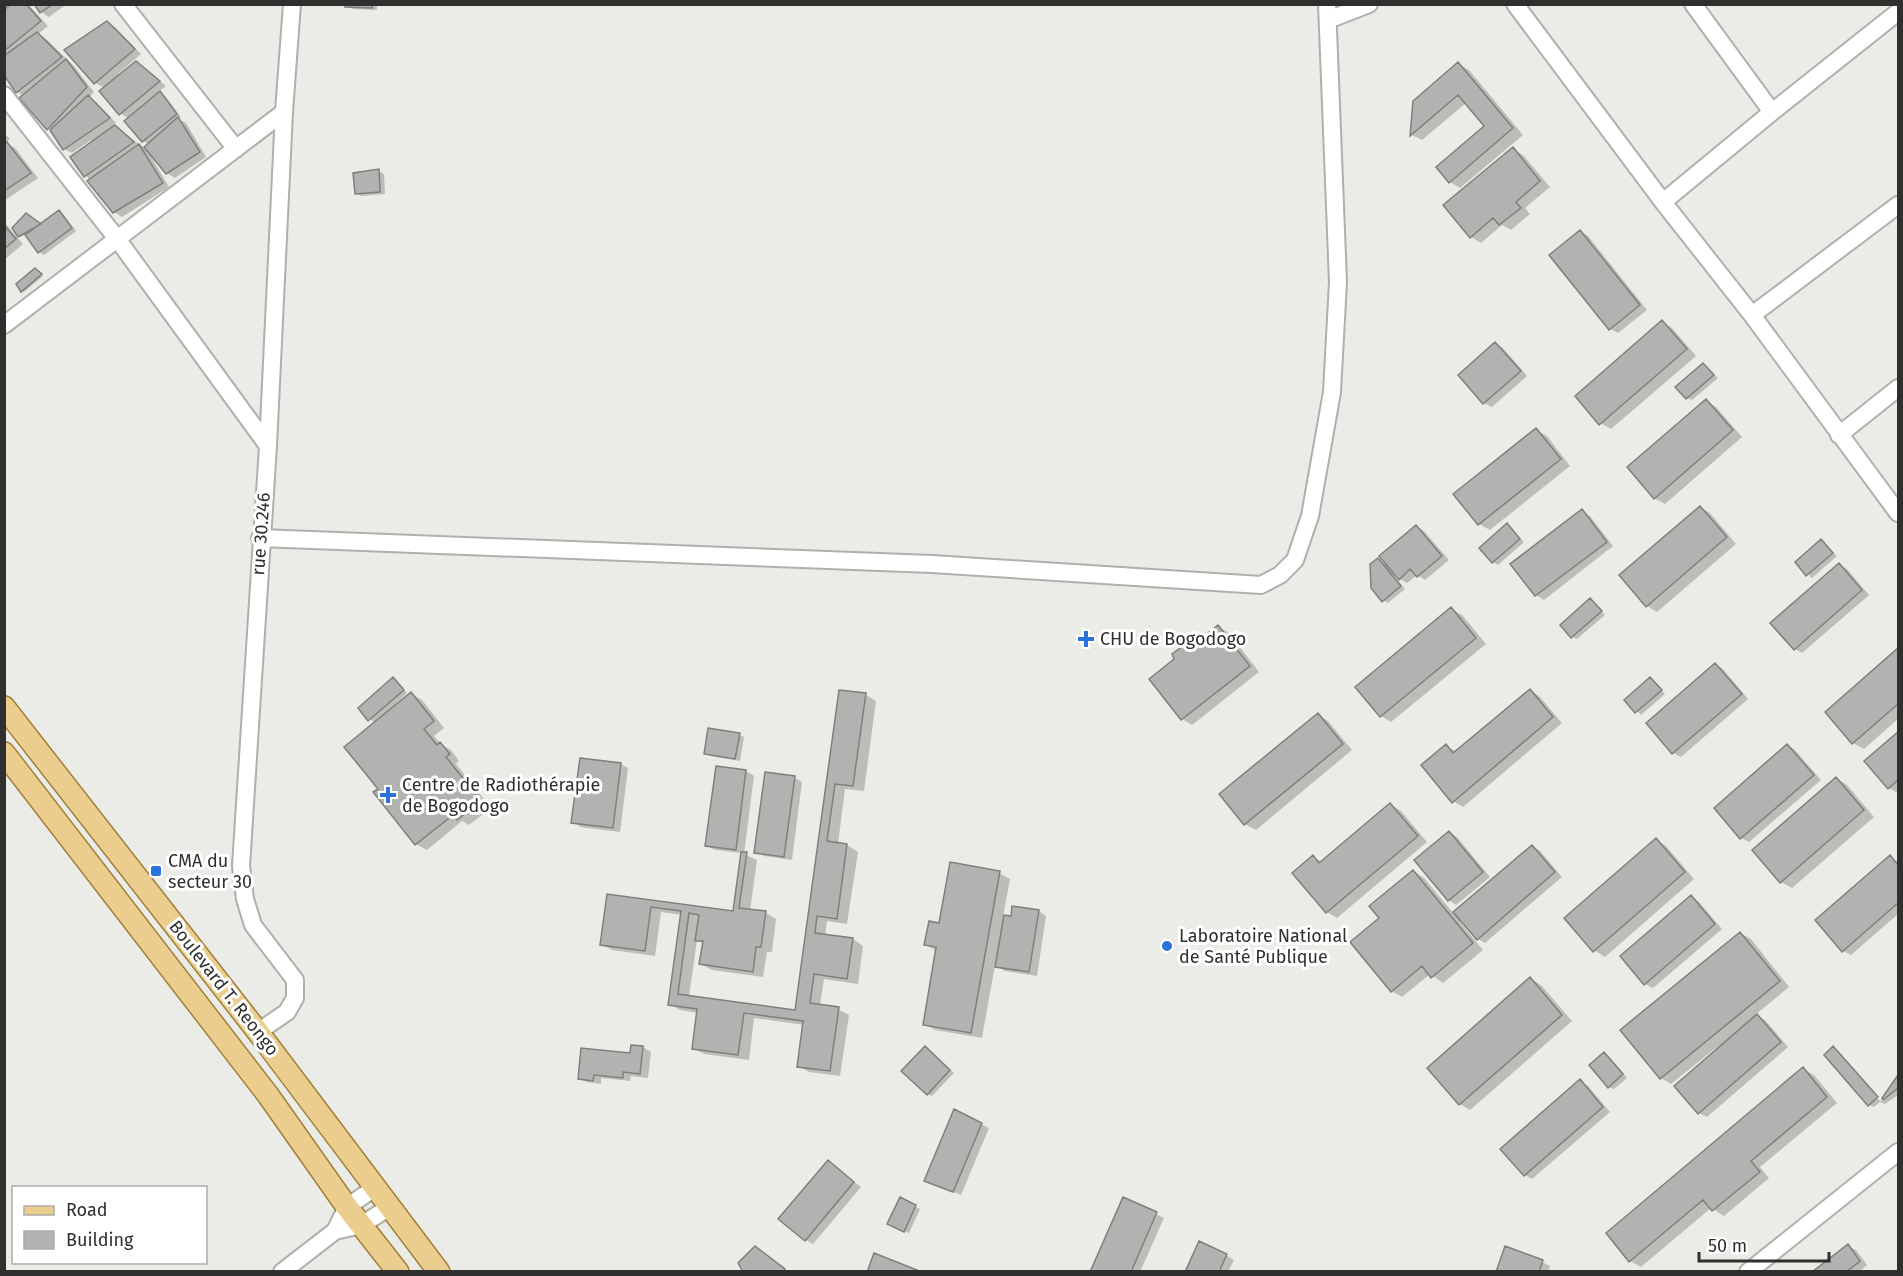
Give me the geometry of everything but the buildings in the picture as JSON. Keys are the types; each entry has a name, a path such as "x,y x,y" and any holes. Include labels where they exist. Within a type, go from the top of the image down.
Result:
{"main road":[{"name":"Boulevard T. Reongo","path":"4,707 258,1032 438,1272"},
{"name":"Boulevard T. Reongo","path":"4,753 268,1095 347,1207 398,1272"}],"street":[{"path":"123,4 236,149"},
{"name":"rue 30.246","path":"258,1032 287,1012 295,998 295,980 253,925 245,899 240,866 268,446 284,112 292,4"},
{"path":"261,538 932,564 1261,585 1281,575 1296,560 1310,516 1332,392 1338,282 1327,13 1369,4"},
{"path":"1515,4 1663,202 1752,315 1899,513"},
{"path":"1694,4 1772,112"},
{"path":"1663,202 1899,12"},
{"path":"4,95 118,240 268,446"},
{"path":"4,325 284,112"},
{"path":"1752,315 1899,205"},
{"path":"1839,435 1899,388"},
{"path":"1748,1272 1899,1152"},
{"path":"282,1272 334,1231 347,1207 376,1187"},
{"path":"334,1231 361,1225 390,1207"}],"place":[{"name":"CHU de Bogodogo","path":"1086,639"},
{"name":"Centre de Radiothérapie de Bogodogo","path":"388,795"},
{"name":"CMA du secteur 30","path":"156,871"},
{"name":"Laboratoire National de Santé Publique","path":"1167,946"}]}
